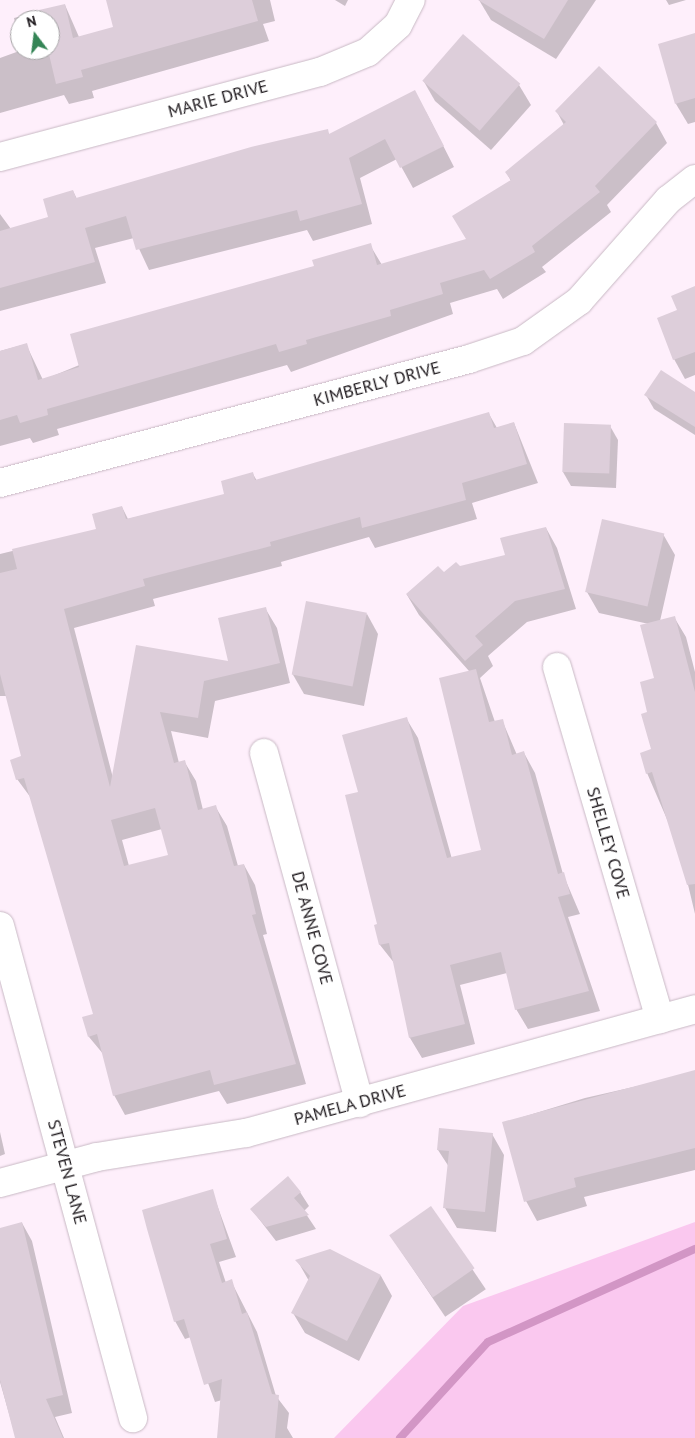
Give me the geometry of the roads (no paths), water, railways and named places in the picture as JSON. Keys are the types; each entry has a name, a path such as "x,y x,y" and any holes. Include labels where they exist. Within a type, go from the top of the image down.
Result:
{"street":[{"name":"MARIE DRIVE","path":"0,157 320,72 368,52 398,25 411,0"},
{"name":"KIMBERLY DRIVE","path":"0,483 469,359 523,341 579,301 668,200 695,179"},
{"name":"SHELLEY COVE","path":"557,667 660,1019"},
{"name":"DE ANNE COVE","path":"264,753 360,1102"},
{"name":"STEVEN LANE","path":"0,926 133,1418"},
{"name":"PAMELA DRIVE","path":"0,1183 65,1166 246,1133 695,1009"}],"waterway":[{"path":"400,1438 488,1342 695,1249"}]}
